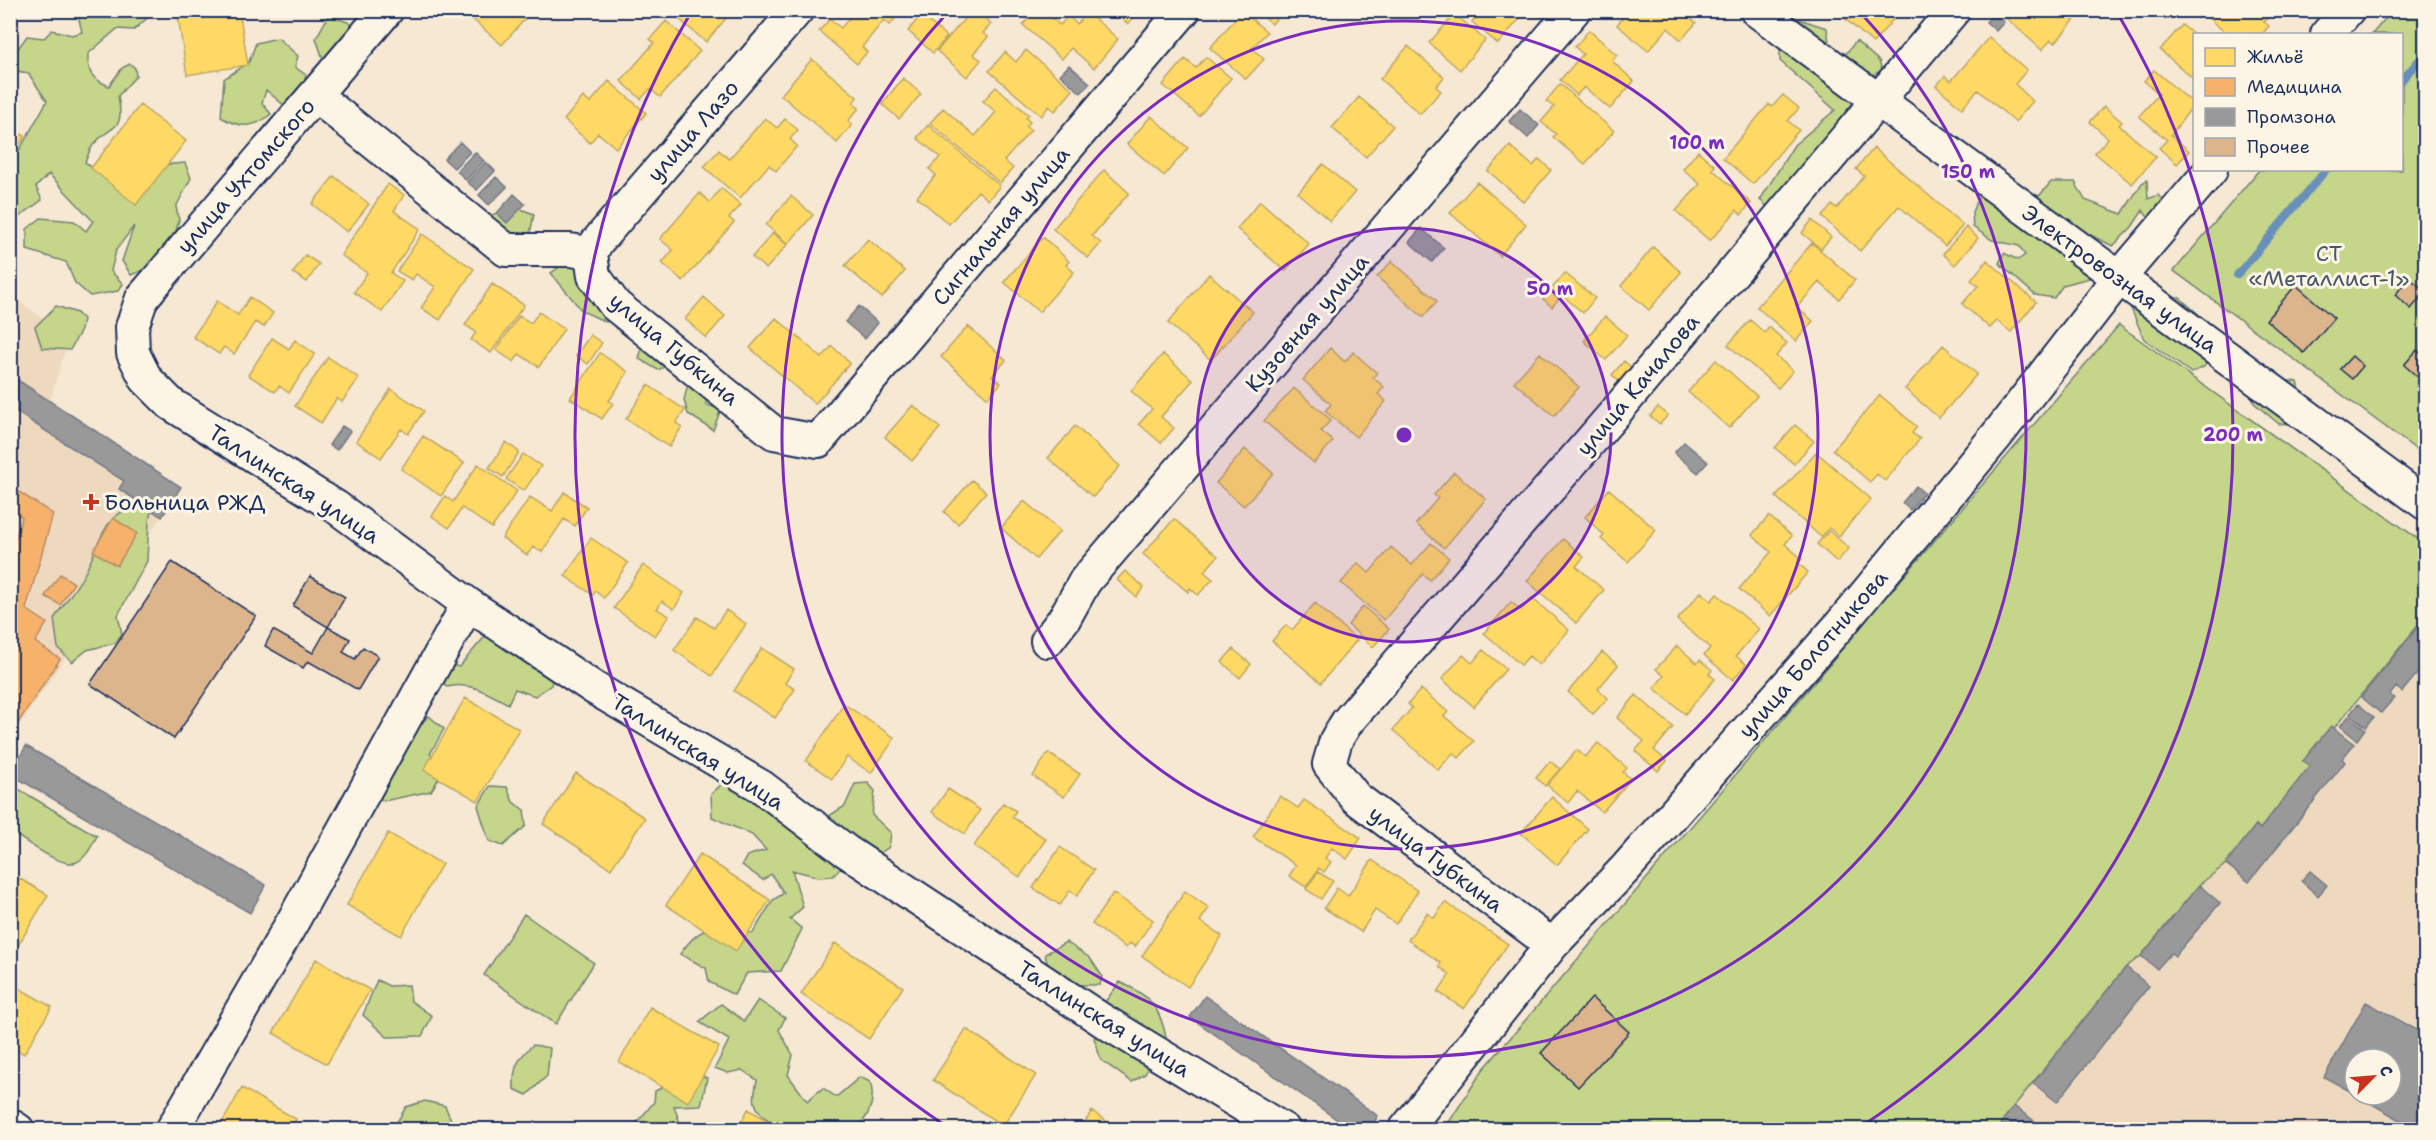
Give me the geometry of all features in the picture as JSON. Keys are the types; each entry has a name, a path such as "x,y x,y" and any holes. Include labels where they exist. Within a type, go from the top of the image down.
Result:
{"street":[{"name":"улица Ухтомского","path":"133,353 132,327 142,298 387,10"},
{"name":"улица Лазо","path":"591,253 597,242 797,10"},
{"name":"Сигнальная улица","path":"818,441 1184,10"},
{"name":"Кузовная улица","path":"1047,641 1064,619 1093,572 1574,10"},
{"name":"Электровозная улица","path":"1756,10 2426,504"},
{"name":"улица Качалова","path":"1329,764 1336,740 1347,722 1622,405 1954,10"},
{"path":"2328,33 2348,10"},
{"path":"315,95 506,250 570,250 591,253"},
{"name":"улица Болотникова","path":"1405,1130 1552,945 1625,869 1841,624 1998,434 2119,278 2210,171"},
{"name":"улица Губкина","path":"591,253 594,276 615,305 774,433 818,441"},
{"name":"Таллинская улица","path":"133,353 146,379 171,404 336,507 468,604 594,688 762,787 846,851 1102,1020 1284,1130"},
{"path":"172,1130 293,921 468,604"},
{"name":"улица Губкина","path":"1329,764 1356,798 1552,945"},
{"path":"10,1125 18,1130"}],"shaded area":[{"name":"Больница РЖД","path":"11,296 69,337 50,400 181,487 11,738"},
{"path":"2425,617 2425,1129 2003,1130 2005,1127 2001,1123 2126,967 2141,956 2199,885 2226,864 2256,825 2260,828 2309,766 2303,761 2331,726 2334,728"}],"green space":[{"path":"77,11 155,11 134,30 117,29 88,54 90,71 95,78 109,86 122,68 130,64 135,68 136,76 118,96 120,116 116,126 93,146 85,162 123,191 161,165 185,163 191,178 176,207 179,220 168,260 131,275 122,261 134,226 116,250 111,271 123,284 118,291 90,296 75,283 66,262 27,250 27,229 41,218 74,221 86,231 93,221 49,174 36,187 42,200 11,223 13,185 11,165 47,101 28,73 17,71 11,58 27,36 44,38 52,30 72,35 82,32"},
{"name":"СТ «Металлист-1»","path":"2392,11 2425,11 2425,456 2174,271 2258,171 2403,171 2403,33 2373,33"},
{"path":"329,15 350,23 355,48 326,68 316,38"},
{"path":"1799,19 1827,28 1831,56 1844,56 1856,41 1879,61 1882,70 1871,76 1863,102 1845,113 1851,138 1768,207 1760,200 1794,145 1835,110 1780,61 1780,34"},
{"path":"278,38 298,56 295,67 306,75 299,99 286,107 266,90 262,103 271,114 265,119 252,124 240,125 221,117 224,79 249,62 256,43"},
{"path":"2147,180 2148,199 2158,195 2171,206 2153,222 2143,210 2132,227 2113,246 2080,230 2097,276 2063,285 2054,298 2035,295 1999,263 2004,253 2018,260 2025,255 2019,246 1992,240 1973,227 1972,212 1982,189 2009,206 2040,195 2051,182 2075,182 2085,200 2122,214 2142,183"},
{"path":"513,206 534,214 526,254 487,217"},
{"path":"568,261 586,271 616,311 606,322 582,311 551,273"},
{"path":"2139,298 2180,298 2226,338 2204,367 2191,373 2144,339 2130,306"},
{"path":"56,306 77,313 83,319 81,330 70,350 42,348 35,327"},
{"path":"2119,325 2425,544 2425,617 2334,728 2331,726 2303,761 2310,766 2260,829 2256,825 2226,864 2199,885 2141,956 2126,967 2001,1123 2005,1127 2003,1129 1444,1130 1482,1071 1837,656 1828,649 1883,580 1894,588"},
{"path":"643,342 673,363 658,370 639,359"},
{"path":"2267,378 2298,382 2303,401 2292,423 2279,424 2254,403 2252,394"},
{"path":"689,379 706,393 706,405 721,409 713,430 688,414 684,400"},
{"path":"153,503 149,520 147,561 118,615 122,634 115,643 87,650 72,662 58,648 54,619 86,571 107,525 124,511"},
{"path":"487,634 554,674 551,685 535,696 515,689 508,704 471,687 447,687 434,676 442,662 459,667"},
{"path":"429,716 444,729 430,754 446,767 431,791 384,801 363,785 370,771"},
{"path":"868,783 875,791 872,815 891,833 889,847 874,857 848,861 833,876 819,877 792,870 803,907 790,919 802,929 781,971 747,973 734,995 709,982 706,968 680,954 688,943 712,928 753,933 773,900 784,893 771,874 763,880 742,865 747,856 766,850 752,835 712,817 711,794 722,784 735,790 750,786 826,818 845,806 855,784"},
{"path":"10,784 97,836 84,857 77,862 70,863 53,858 11,832"},
{"path":"490,786 507,787 513,802 524,810 526,826 503,846 489,841 478,806"},
{"path":"524,914 594,963 556,1024 484,975"},
{"path":"1066,942 1090,958 1102,976 1100,985 1078,985 1049,971 1045,954"},
{"path":"377,980 389,986 409,985 411,1001 432,1016 422,1036 387,1037 363,1015"},
{"path":"1120,982 1139,992 1152,1003 1160,1017 1166,1037 1145,1074 1132,1082 1101,1060 1094,1038 1101,1031 1104,1003"},
{"path":"758,1000 785,1018 779,1030 793,1055 788,1075 807,1101 823,1088 836,1097 860,1077 870,1082 871,1107 857,1129 800,1129 772,1122 761,1114 755,1103 757,1080 742,1070 728,1073 715,1068 729,1040 699,1022 721,1004 744,1021"},
{"path":"533,1045 550,1048 547,1076 527,1095 514,1089 514,1075 517,1064"},
{"path":"693,1072 707,1078 701,1105 674,1106 682,1129 631,1130 654,1102 655,1091"},
{"path":"425,1101 445,1106 455,1129 393,1129 406,1107"}],"building: Жильё":[{"path":"177,10 239,10 248,65 187,75"},
{"path":"474,10 527,10 530,13 502,45 469,16"},
{"path":"673,10 733,10 706,42 672,13"},
{"path":"856,10 902,10 890,25 884,20 862,47 867,52 857,64 819,31 830,19 841,28"},
{"path":"972,10 995,10 987,20 991,24 983,33 988,37 973,54 981,60 967,77 937,51"},
{"path":"1035,10 1043,10 1060,25 1068,16 1077,24 1087,12 1118,39 1094,68 1071,48 1062,59 1023,25"},
{"path":"1113,10 1140,10 1128,24"},
{"path":"1256,10 1283,10 1272,24"},
{"path":"1482,10 1527,10 1498,44 1472,22"},
{"path":"1629,10 1682,10 1696,23 1681,40 1668,28 1648,51 1617,25"},
{"path":"1835,10 1901,10 1873,43"},
{"path":"2012,10 2072,10 2078,16 2055,43 2051,40 2042,50 2006,18"},
{"path":"2270,10 2272,13 2264,22 2269,26 2263,33 2226,33 2200,11"},
{"path":"1242,11 1267,32 1252,48 1264,59 1246,79 1210,48"},
{"path":"1455,14 1485,40 1460,70 1429,43"},
{"path":"921,15 947,37 933,53 908,31"},
{"path":"666,21 700,51 660,97 650,89 641,99 621,81 654,43 650,39"},
{"path":"2182,25 2193,34 2193,78 2160,50"},
{"path":"1589,30 1617,55 1612,61 1634,81 1610,109 1584,87 1577,95 1560,80 1583,54 1575,47"},
{"path":"1989,37 2027,70 2015,84 2033,101 2015,122 1978,90 1962,108 1936,86 1945,76 1951,81"},
{"path":"1408,46 1444,77 1436,87 1441,91 1420,114 1380,79"},
{"path":"1026,50 1073,90 1055,111 1049,106 1041,116 989,71 1005,52 1016,62"},
{"path":"1206,57 1231,78 1199,116 1163,85 1185,59 1196,68"},
{"path":"812,59 857,97 853,103 859,108 848,121 852,125 837,143 781,95"},
{"path":"2154,70 2193,103 2171,135 2189,151 2177,164 2159,148 2167,140 2139,116 2159,94 2144,81"},
{"path":"903,78 921,94 899,119 882,104"},
{"path":"609,81 646,113 616,148 598,133 590,143 564,120 583,97 590,103"},
{"path":"1560,84 1614,131 1585,164 1553,137 1556,134 1541,122 1554,107 1546,101"},
{"path":"996,87 1029,115 1026,118 1030,122 1026,127 1031,130 1004,161 1013,168 1000,183 930,123 943,108 975,136 996,112 983,101"},
{"path":"1783,95 1799,108 1788,121 1799,130 1753,184 1723,158 1769,104 1772,107"},
{"path":"1359,97 1393,126 1366,157 1332,128"},
{"path":"140,105 186,141 136,205 91,168"},
{"path":"2104,106 2122,122 2119,125 2156,157 2132,184 2095,153 2108,138 2090,122"},
{"path":"1151,116 1188,148 1164,176 1127,144"},
{"path":"765,118 777,128 785,119 798,130 790,139 797,146 776,171 769,165 740,198 704,167 719,150 729,159"},
{"path":"928,125 1000,186 988,200 978,191 949,224 917,197 936,175 929,169 940,157 917,138"},
{"path":"10,128 25,136 10,160"},
{"path":"1510,146 1533,166 1539,159 1551,170 1524,202 1488,171"},
{"path":"1874,148 1963,225 1945,246 1899,206 1860,251 1822,217 1832,205 1837,208 1864,176 1856,169"},
{"path":"1698,151 1715,166 1712,169 1751,203 1741,215 1737,210 1710,241 1676,211 1700,184 1683,169"},
{"path":"1323,164 1355,192 1330,221 1298,193"},
{"path":"1104,170 1129,193 1092,236 1101,243 1088,258 1053,229"},
{"path":"334,176 369,204 347,232 312,204"},
{"path":"1477,182 1526,224 1500,256 1450,213"},
{"path":"388,184 404,195 394,211 420,229 391,273 403,281 382,312 354,292 367,273 341,255"},
{"path":"721,188 741,205 729,218 734,222 683,281 662,263 673,250 660,239 700,193 710,202"},
{"path":"791,196 813,215 788,244 766,225"},
{"path":"1260,201 1309,244 1285,271 1237,229"},
{"path":"1812,220 1831,237 1821,249 1802,233"},
{"path":"1966,227 1978,238 1955,265 1943,254"},
{"path":"773,233 787,245 766,269 752,257"},
{"path":"422,234 474,269 440,320 421,308 435,287 416,274 412,280 397,271"},
{"path":"1043,237 1069,261 1066,265 1074,272 1039,312 1004,282"},
{"path":"868,239 905,271 882,298 845,266"},
{"path":"1812,243 1855,280 1839,299 1819,282 1797,307 1813,321 1796,341 1757,307"},
{"path":"1653,247 1681,272 1649,310 1621,286"},
{"path":"305,255 319,264 307,282 293,273"},
{"path":"1987,260 2036,302 2011,332 1997,321 1990,328 1962,304 1978,286 1971,280"},
{"path":"1392,261 1437,301 1423,317 1377,277"},
{"path":"1565,273 1595,298 1583,313 1562,295 1552,307 1543,299"},
{"path":"1209,274 1253,312 1211,360 1168,323"},
{"path":"492,284 524,305 491,353 471,340 476,332 465,325"},
{"path":"250,297 273,313 264,327 255,322 234,354 224,347 219,354 193,337 217,301 238,315"},
{"path":"704,297 725,316 706,338 685,319"},
{"path":"539,312 564,329 539,367 519,354 514,362 496,350 519,316 531,323"},
{"path":"1605,316 1627,335 1606,360 1584,341"},
{"path":"776,318 822,358 832,346 850,363 815,404 750,348"},
{"path":"1750,320 1765,333 1769,327 1787,343 1776,356 1793,371 1778,388 1728,345"},
{"path":"968,326 1006,360 992,376 1001,383 988,398 941,357"},
{"path":"590,335 602,343 588,364 576,356"},
{"path":"272,338 289,349 295,340 315,354 289,393 279,386 275,392 248,375"},
{"path":"1943,345 1977,374 1939,418 1905,389"},
{"path":"1330,348 1345,362 1353,352 1377,373 1373,377 1384,387 1378,394 1386,401 1356,437 1325,411 1331,404 1303,380"},
{"path":"600,353 628,372 609,401 613,403 602,419 570,398"},
{"path":"1540,353 1579,387 1554,416 1514,382"},
{"path":"1163,354 1193,380 1161,417 1174,428 1161,443 1139,424 1152,409 1131,391"},
{"path":"328,357 359,378 342,402 337,398 321,423 295,406"},
{"path":"1716,360 1757,396 1729,428 1688,392"},
{"path":"1624,361 1634,370 1622,384 1612,375"},
{"path":"648,385 685,410 676,423 682,427 669,447 626,419"},
{"path":"1294,388 1331,420 1321,431 1333,441 1314,463 1264,421"},
{"path":"391,389 424,411 408,434 401,429 381,458 356,441"},
{"path":"1880,395 1917,427 1912,433 1920,439 1885,481 1877,474 1870,482 1833,450"},
{"path":"913,405 940,428 912,461 885,437"},
{"path":"1658,407 1668,415 1660,424 1650,416"},
{"path":"1795,425 1814,441 1794,464 1775,448"},
{"path":"1075,426 1120,466 1093,497 1048,458"},
{"path":"423,436 464,463 441,496 401,469"},
{"path":"506,442 519,452 503,477 489,468"},
{"path":"1245,449 1273,473 1244,506 1216,483"},
{"path":"1816,452 1871,499 1839,536 1829,528 1821,537 1776,497"},
{"path":"523,454 541,466 524,491 506,479"},
{"path":"478,464 517,491 492,528 462,508 449,528 432,516 445,496 453,502"},
{"path":"1454,472 1486,499 1444,548 1416,524 1438,498 1434,495"},
{"path":"972,480 986,492 958,524 944,512"},
{"path":"1609,489 1656,530 1628,562 1601,539 1604,535 1585,517"},
{"path":"564,492 587,507 575,526 564,519 542,552 533,547 527,555 502,538 530,497 552,511"},
{"path":"1024,501 1060,531 1036,559 1001,528"},
{"path":"1769,516 1792,536 1785,544 1802,559 1798,563 1808,572 1770,616 1739,589 1771,552 1752,535"},
{"path":"1174,519 1218,556 1204,572 1213,579 1198,595 1190,588 1188,592 1143,554"},
{"path":"1829,531 1849,548 1837,562 1817,544"},
{"path":"591,538 628,563 604,598 595,591 593,595 565,576"},
{"path":"1563,539 1584,557 1576,566 1604,590 1576,623 1527,581"},
{"path":"1431,543 1449,558 1430,580 1423,574 1384,620 1341,583 1358,563 1369,573 1391,547 1412,565"},
{"path":"643,565 684,593 674,609 662,601 657,609 669,616 655,636 614,608"},
{"path":"1125,571 1144,587 1136,597 1117,580"},
{"path":"1701,592 1711,601 1717,594 1759,629 1736,656 1746,664 1733,680 1704,655 1710,648 1677,620"},
{"path":"1532,598 1569,630 1539,665 1529,656 1521,665 1484,633 1511,602 1521,610"},
{"path":"1315,603 1357,640 1321,683 1272,641 1286,625 1292,630"},
{"path":"1363,606 1389,629 1373,647 1348,625"},
{"path":"726,610 746,624 712,676 674,650 697,617 714,628"},
{"path":"1677,646 1697,663 1700,660 1712,670 1709,674 1715,679 1685,714 1654,688 1664,676 1656,669"},
{"path":"762,648 794,669 785,683 795,689 775,718 734,691"},
{"path":"1233,649 1251,664 1240,678 1222,662"},
{"path":"1483,650 1506,669 1474,707 1442,679 1463,655 1472,663"},
{"path":"1602,652 1618,665 1598,689 1608,698 1593,714 1568,692"},
{"path":"1421,689 1448,712 1444,716 1474,741 1459,758 1453,753 1438,770 1393,730 1412,708 1408,704"},
{"path":"1636,695 1673,727 1654,750 1667,761 1658,771 1635,751 1644,741 1617,718"},
{"path":"465,698 519,729 478,801 424,770"},
{"path":"844,704 895,738 871,773 847,757 832,779 806,761"},
{"path":"1598,743 1627,768 1623,772 1631,779 1602,812 1577,791 1568,803 1547,785 1577,750 1585,757"},
{"path":"1048,753 1080,774 1064,797 1033,776"},
{"path":"1550,761 1560,769 1545,786 1536,778"},
{"path":"576,773 645,818 611,869 543,824"},
{"path":"948,789 980,810 965,834 932,812"},
{"path":"1280,796 1298,808 1304,800 1361,838 1347,859 1332,848 1325,858 1331,862 1324,872 1319,868 1306,887 1289,876 1296,865 1253,837"},
{"path":"1552,797 1588,829 1557,865 1521,833"},
{"path":"1003,803 1016,811 1012,817 1046,839 1020,877 974,846"},
{"path":"388,833 442,864 401,936 347,905"},
{"path":"1060,847 1094,870 1077,896 1070,890 1060,905 1033,888"},
{"path":"700,854 770,900 736,951 666,905"},
{"path":"1372,860 1418,891 1396,924 1375,910 1361,932 1324,908 1337,888 1348,896"},
{"path":"1318,872 1333,881 1321,899 1306,889"},
{"path":"10,873 48,895 10,959"},
{"path":"1185,891 1209,908 1200,921 1222,936 1188,987 1142,956"},
{"path":"1113,893 1153,920 1135,947 1130,943 1126,948 1092,924"},
{"path":"1445,902 1508,944 1464,1009 1438,992 1450,974 1439,967 1441,963 1408,940 1427,913 1434,918"},
{"path":"835,943 903,987 869,1039 801,994"},
{"path":"316,959 370,990 327,1064 273,1033"},
{"path":"10,983 52,1007 24,1054 10,1046"},
{"path":"650,1007 719,1047 688,1102 619,1062"},
{"path":"966,1029 1036,1075 1003,1126 933,1080"},
{"path":"242,1088 296,1119 290,1130 218,1130"},
{"path":"748,1109 783,1130 737,1130"},
{"path":"1092,1111 1119,1130 1080,1130"}],"building: Медицина":[{"path":"10,486 53,514 26,609 47,623 35,642 60,659 12,732 10,633 14,628 10,625 10,556 22,517 10,509"},
{"path":"113,518 137,533 117,566 93,551"},
{"path":"60,574 74,583 60,605 45,596"}],"building: Промзона":[{"path":"1993,14 2004,22 1996,31 1986,22"},
{"path":"1069,65 1090,83 1081,93 1060,75"},
{"path":"1520,109 1539,125 1528,138 1509,121"},
{"path":"460,142 470,152 454,168 444,159"},
{"path":"475,152 484,161 466,180 457,171"},
{"path":"486,162 495,171 477,190 467,182"},
{"path":"496,177 507,187 489,205 479,195"},
{"path":"514,194 525,204 507,223 497,213"},
{"path":"1421,228 1444,248 1432,262 1409,242"},
{"path":"859,306 878,323 865,339 845,322"},
{"path":"10,375 181,487 162,517 119,489 124,481 10,408"},
{"path":"342,426 350,431 337,450 329,445"},
{"path":"1684,442 1708,462 1698,473 1674,453"},
{"path":"1916,486 1924,493 1910,510 1902,503"},
{"path":"2426,617 2426,663 2402,692 2396,687 2390,695 2394,698 2381,713 2361,697"},
{"path":"2358,704 2374,717 2366,727 2350,714"},
{"path":"2349,716 2365,729 2357,740 2340,726"},
{"path":"2331,726 2354,744 2342,759 2345,762 2249,882 2226,864 2256,825 2260,829 2310,766 2303,761"},
{"path":"26,746 266,885 250,913 10,774"},
{"path":"2310,871 2327,885 2318,896 2301,881"},
{"path":"2199,885 2220,903 2175,956 2171,953 2157,969 2141,956"},
{"path":"2126,967 2149,986 2057,1102 2033,1083"},
{"path":"1205,996 1378,1116 1369,1130 1352,1130 1190,1017"},
{"path":"2366,1002 2426,1035 2426,1130 2418,1130 2377,1107 2403,1107 2403,1047 2343,1047 2343,1087 2324,1077"},
{"path":"2014,1106 2037,1123 2032,1130 2003,1130 2005,1127 2001,1123"}],"building: Прочее":[{"path":"2409,278 2426,291 2411,309 2395,295"},
{"path":"2296,285 2334,318 2304,353 2266,320"},
{"path":"2417,350 2426,358 2426,372 2420,379 2404,365"},
{"path":"2352,356 2363,366 2352,379 2340,369"},
{"path":"172,562 256,616 174,739 90,684"},
{"path":"310,576 345,597 328,627 293,606"},
{"path":"328,627 350,639 343,652 355,659 363,647 378,656 358,690 308,661 303,668 265,646 273,630 313,653"},
{"path":"1592,998 1629,1032 1578,1087 1541,1053"}],"waterway":[{"path":"2403,79 2426,52"},
{"path":"2237,275 2325,171"}],"place":[{"name":"Больница РЖД","path":"91,502"}]}
